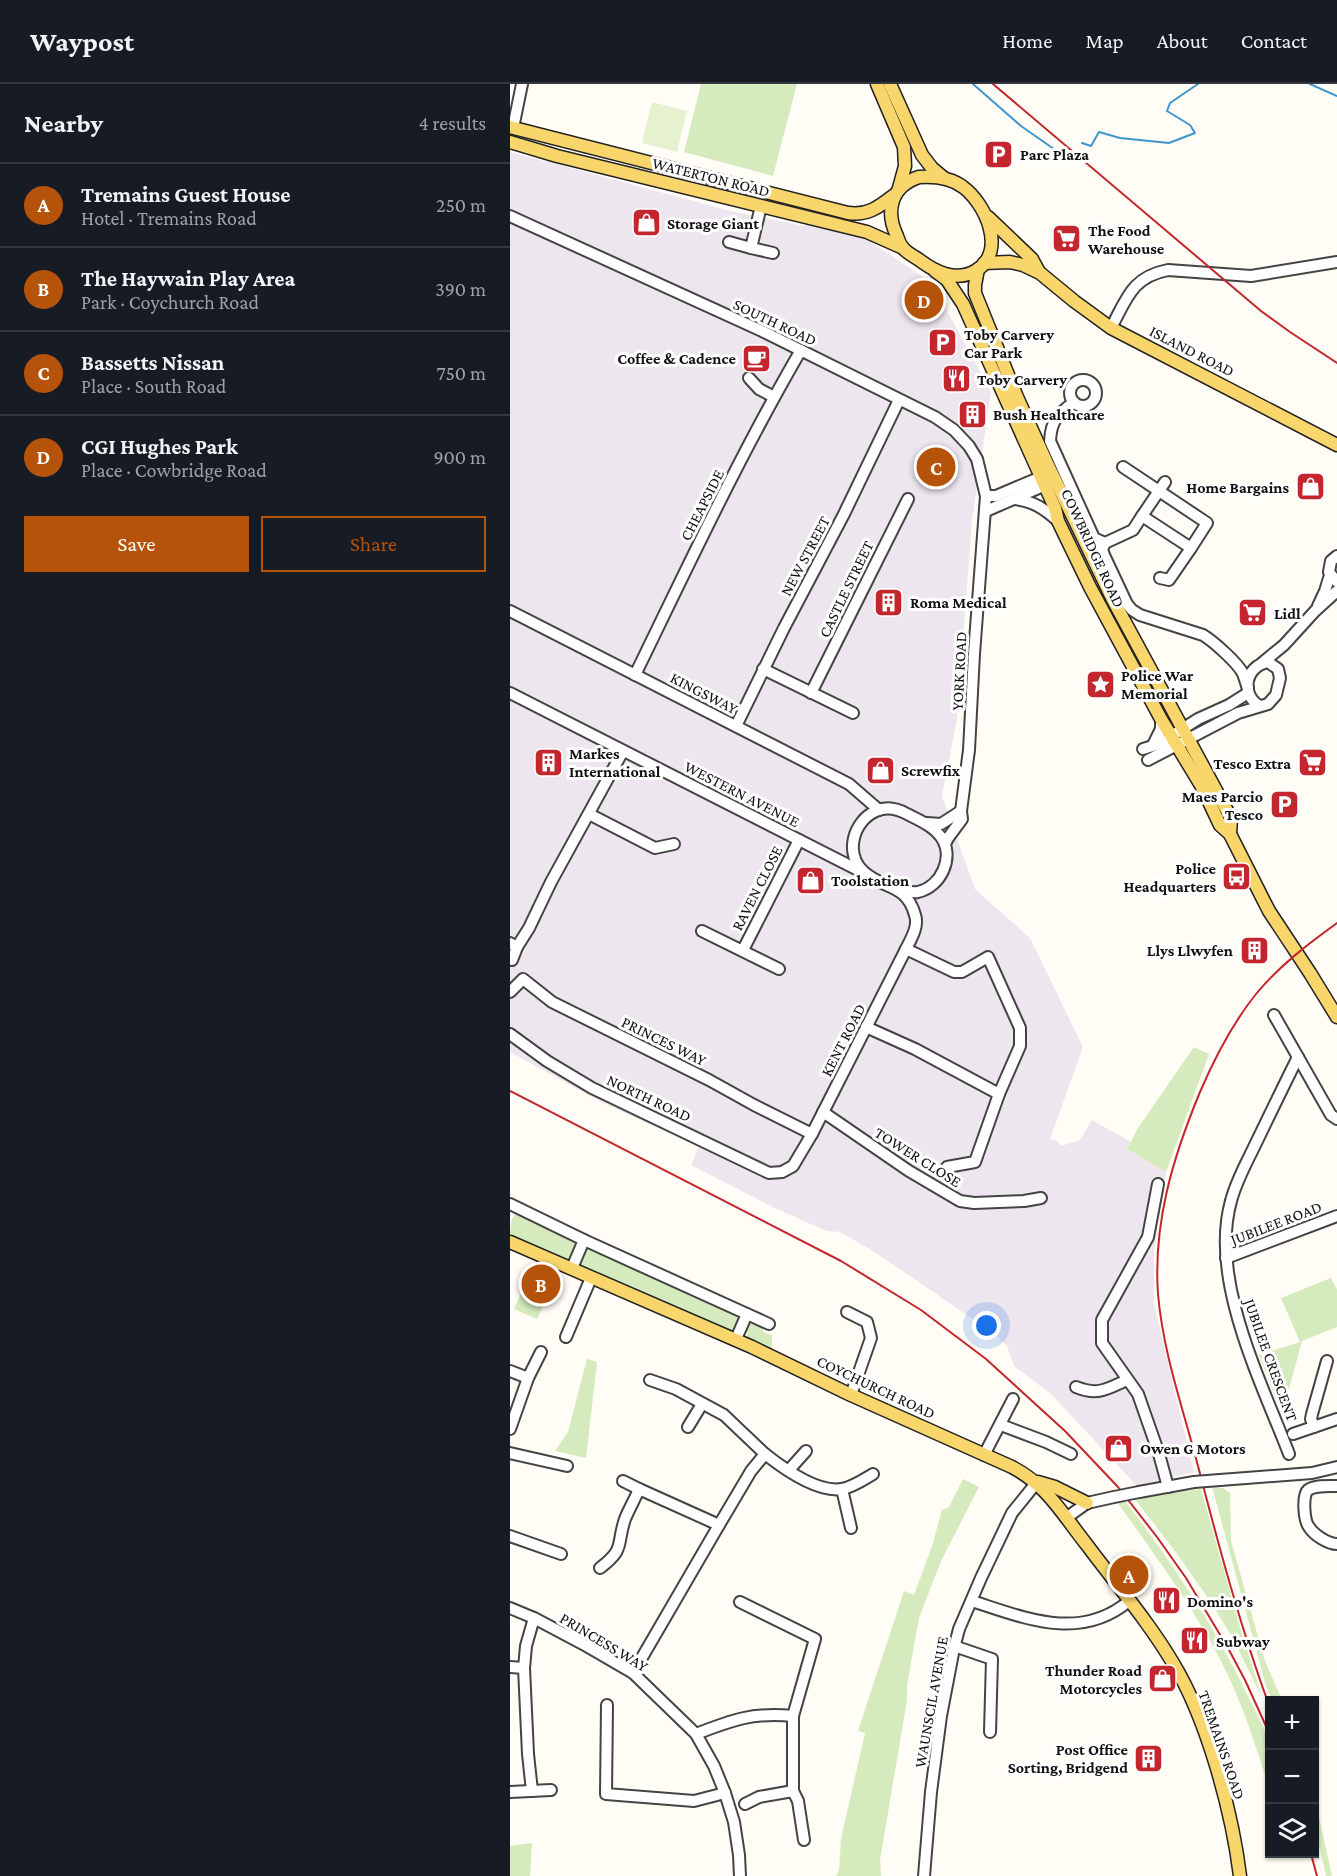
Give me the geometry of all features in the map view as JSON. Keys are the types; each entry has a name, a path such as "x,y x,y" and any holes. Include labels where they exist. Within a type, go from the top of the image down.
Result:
{"main road":[{"path":"877,84 904,147 905,166 890,214 892,227 903,248 935,271 957,276 981,266 1010,262 1040,273"},
{"path":"890,84 922,155 932,168 944,178 963,187 977,200 987,216 1032,259 1040,273"},
{"name":"WATERTON ROAD","path":"512,127 848,213 870,212 896,192"},
{"name":"WATERTON ROAD","path":"510,142 556,156 867,232 903,248"},
{"path":"896,192 911,179 928,176 944,178"},
{"path":"981,266 990,251 991,243 987,216"},
{"name":"COWBRIDGE ROAD","path":"981,266 975,285 978,304 1048,479 1058,521 1090,587 1161,719 1180,737"},
{"name":"COWBRIDGE ROAD","path":"935,271 947,280 963,304 1048,479 1113,600 1180,737 1231,819 1230,834 1269,911 1337,1017"},
{"name":"ISLAND ROAD","path":"1040,273 1074,302 1111,328 1337,445"},
{"name":"COYCHURCH ROAD","path":"510,1242 736,1339 851,1395 1025,1474 1037,1482 1066,1518"},
{"path":"1037,1482 1055,1487 1087,1503"},
{"name":"TREMAINS ROAD","path":"1066,1518 1153,1632 1174,1664 1192,1700 1223,1793 1240,1876"}],"street":[{"path":"512,127 522,84"},
{"path":"751,248 761,206"},
{"name":"SOUTH ROAD","path":"510,216 801,350 935,417 954,430 969,446 979,465 986,496"},
{"path":"729,242 774,253"},
{"path":"1111,328 1126,298 1137,284 1142,279 1159,272 1168,270 1251,276 1337,262"},
{"name":"CHEAPSIDE","path":"635,675 774,396 801,350"},
{"path":"749,378 759,389 774,396"},
{"name":"NEW STREET","path":"736,726 899,400"},
{"path":"1074,402 1055,419 1052,424 1050,441 1094,538 1105,543"},
{"path":"1123,467 1162,486 1207,523 1169,580 1160,578"},
{"path":"986,496 996,496 1048,479"},
{"path":"986,511 1015,499 1048,479"},
{"path":"1162,486 1133,530 1105,543 1102,549 1104,555 1132,610 1140,615 1203,635 1236,664 1244,674 1251,699 1260,706"},
{"name":"YORK ROAD","path":"945,844 962,819 961,811 969,750 986,496"},
{"name":"CASTLE STREET","path":"812,693 908,499"},
{"path":"1015,499 1041,506 1058,521"},
{"path":"1143,516 1191,548"},
{"path":"1315,611 1333,579 1329,566 1337,556"},
{"path":"1148,760 1248,691 1250,674 1258,665 1284,645 1337,591"},
{"name":"KINGSWAY","path":"510,611 849,784 879,810"},
{"path":"1161,719 1161,729 1148,747 1268,704 1276,695 1280,678 1279,658 1284,645"},
{"path":"1236,664 1268,663 1278,669"},
{"path":"763,669 853,713"},
{"name":"WESTERN AVENUE","path":"510,693 865,873"},
{"path":"512,960 513,945 529,928 551,882 623,751"},
{"path":"895,809 924,822 934,829 945,844 947,860 945,869 927,889 912,892 900,890 865,873 859,866 853,851 855,832 864,819 879,810 895,809"},
{"path":"924,822 941,824 961,811"},
{"path":"589,814 655,848 674,844"},
{"name":"RAVEN CLOSE","path":"743,950 799,840"},
{"name":"KENT ROAD","path":"782,1172 793,1166 812,1134 906,949 916,926 917,905 927,889"},
{"path":"900,890 915,913"},
{"name":"RAVEN CLOSE","path":"702,931 779,969"},
{"path":"906,949 954,972 962,972 988,957 1020,1028 1020,1046 999,1094 975,1162 946,1167"},
{"name":"PRINCES WAY","path":"510,992 523,979 552,1002 710,1080 812,1134"},
{"path":"1274,1016 1331,1115 1337,1119"},
{"path":"866,1028 915,1049 999,1094"},
{"name":"NORTH ROAD","path":"510,1034 547,1061 592,1088 761,1170 769,1173 782,1172"},
{"name":"JUBILEE CRESCENT","path":"1289,1454 1242,1331 1230,1289 1226,1258 1226,1227 1231,1200 1243,1170 1298,1057"},
{"name":"TOWER CLOSE","path":"823,1112 909,1171 960,1201 984,1203 1041,1198"},
{"path":"1158,1184 1148,1237 1102,1320 1102,1343 1138,1394 1168,1487"},
{"path":"511,1206 769,1324"},
{"name":"JUBILEE ROAD","path":"1226,1258 1337,1216"},
{"path":"572,1268 584,1240"},
{"path":"566,1337 591,1278"},
{"path":"847,1312 867,1322 871,1338 851,1395"},
{"path":"736,1339 747,1314"},
{"path":"510,1429 528,1378 541,1352"},
{"path":"1314,1427 1311,1419 1328,1378 1327,1361"},
{"path":"510,1371 528,1378"},
{"path":"650,1380 676,1389 724,1415 765,1454 809,1483 825,1489 842,1489 873,1474"},
{"path":"1076,1387 1086,1391 1100,1392 1127,1380"},
{"path":"984,1455 1013,1399"},
{"path":"688,1427 702,1404"},
{"path":"1293,1434 1337,1419"},
{"path":"1001,1425 1071,1454"},
{"path":"789,1470 806,1451"},
{"path":"510,1453 567,1466"},
{"path":"633,1673 719,1525 765,1454"},
{"path":"1066,1518 1087,1503 1139,1492 1194,1482 1312,1473 1337,1467"},
{"path":"623,1481 719,1525"},
{"name":"WAUNSCIL AVENUE","path":"924,1876 931,1792 941,1716 954,1646 959,1629 1012,1513 1037,1482"},
{"path":"1337,1486 1313,1488 1306,1491 1304,1496 1306,1522 1309,1528 1326,1541 1337,1544"},
{"path":"842,1489 851,1528"},
{"path":"600,1568 614,1558 621,1545 625,1520 639,1490"},
{"path":"510,1536 561,1554"},
{"path":"972,1601 1029,1619 1068,1624 1096,1621 1129,1601"},
{"path":"740,1602 816,1639 793,1716 793,1791 798,1801 804,1840"},
{"name":"PRINCESS WAY","path":"510,1608 534,1618 633,1673 696,1734 714,1766 734,1822 740,1876"},
{"path":"532,1791 524,1668 526,1646 534,1618"},
{"path":"954,1646 992,1659 990,1732"},
{"path":"510,1667 524,1668"},
{"path":"607,1705 606,1794 694,1801 725,1793"},
{"path":"696,1734 742,1718 764,1714 793,1716"},
{"path":"510,1791 551,1790"},
{"path":"745,1804 759,1797 793,1791"}],"shaded area":[{"path":"510,152 735,212 805,226 807,224 866,239 932,283 991,392 972,520 957,719 942,796 975,889 1030,938 1083,1047 1050,1139 1057,1141 1061,1146 1080,1140 1092,1120 1131,1142 1127,1149 1166,1172 1154,1250 1154,1304 1194,1472 1137,1486 1051,1394 1014,1366 1007,1346 995,1334 873,1251 840,1232 826,1231 691,1165 699,1147 601,1102 510,1052"}],"green space":[{"path":"701,84 797,84 773,176 684,152"},
{"path":"652,102 687,111 677,152 642,143"},
{"path":"1194,1047 1209,1054 1166,1172 1127,1149 1138,1128"},
{"path":"518,1213 580,1242 570,1266 510,1239 512,1220"},
{"path":"587,1248 741,1318 733,1334 578,1268"},
{"path":"535,1262 558,1273 537,1319 514,1309"},
{"path":"1331,1278 1337,1289 1337,1327 1302,1341 1282,1415 1259,1355 1300,1342 1281,1298"},
{"path":"748,1321 762,1327 763,1332 772,1335 772,1350 746,1338 748,1332 744,1330"},
{"path":"587,1359 597,1362 586,1458 555,1451 568,1432"},
{"path":"963,1479 979,1487 941,1561 919,1618 880,1860 881,1876 836,1876 839,1870 841,1839 865,1733 858,1731 904,1591 914,1595 942,1510 949,1507"},
{"path":"1212,1487 1223,1488 1230,1493 1231,1541 1265,1661 1280,1696 1270,1696"},
{"path":"1201,1489 1262,1697 1233,1639 1211,1602 1134,1498"},
{"path":"1124,1500 1158,1546 1218,1640 1265,1732 1265,1775 1241,1706 1220,1659 1184,1598 1117,1502"},
{"path":"1319,1816 1332,1876 1326,1876 1319,1845"},
{"path":"532,1843 530,1876 510,1876 510,1846"}],"waterway":[{"path":"973,84 1021,126 1071,161"},
{"path":"1082,143 1091,146 1099,132 1120,138 1169,143 1195,133 1190,125 1167,111 1170,103 1198,84"},
{"path":"1310,84 1337,96"}],"railway":[{"path":"993,84 1261,311 1337,363"},
{"path":"1266,1696 1231,1588 1164,1338 1158,1294 1159,1242 1167,1191 1181,1141 1200,1092 1225,1041 1247,1005 1274,974 1337,923"},
{"path":"510,1091 841,1261 921,1310 986,1359 1065,1431 1118,1487 1157,1537 1186,1578 1228,1648 1265,1724"},
{"path":"1312,1858 1317,1876"}],"place":[{"name":"Parc Plaza","path":"999,154"},
{"name":"Storage Giant","path":"646,223"},
{"name":"The Food Warehouse","path":"1067,239"},
{"name":"CGI Hughes Park","path":"924,300"},
{"name":"Toby Carvery Car Park","path":"943,343"},
{"name":"Coffee & Cadence","path":"757,358"},
{"name":"Toby Carvery","path":"956,379"},
{"name":"Bush Healthcare","path":"972,414"},
{"name":"Bassetts Nissan","path":"936,467"},
{"name":"Home Bargains","path":"1310,487"},
{"name":"Roma Medical","path":"889,602"},
{"name":"Lidl","path":"1253,613"},
{"name":"Police War Memorial","path":"1100,684"},
{"name":"Markes International","path":"548,762"},
{"name":"Tesco Extra","path":"1312,763"},
{"name":"Screwfix","path":"880,770"},
{"name":"Maes Parcio Tesco","path":"1284,805"},
{"name":"Police Headquarters","path":"1237,877"},
{"name":"Toolstation","path":"810,880"},
{"name":"Llys Llwyfen","path":"1254,950"},
{"name":"The Haywain Play Area","path":"541,1284"},
{"name":"Owen G Motors","path":"1119,1448"},
{"name":"Tremains Guest House","path":"1129,1575"},
{"name":"Domino's","path":"1166,1601"},
{"name":"Subway","path":"1195,1641"},
{"name":"Thunder Road Motorcycles","path":"1163,1679"},
{"name":"Post Office Sorting, Bridgend","path":"1149,1758"}]}
